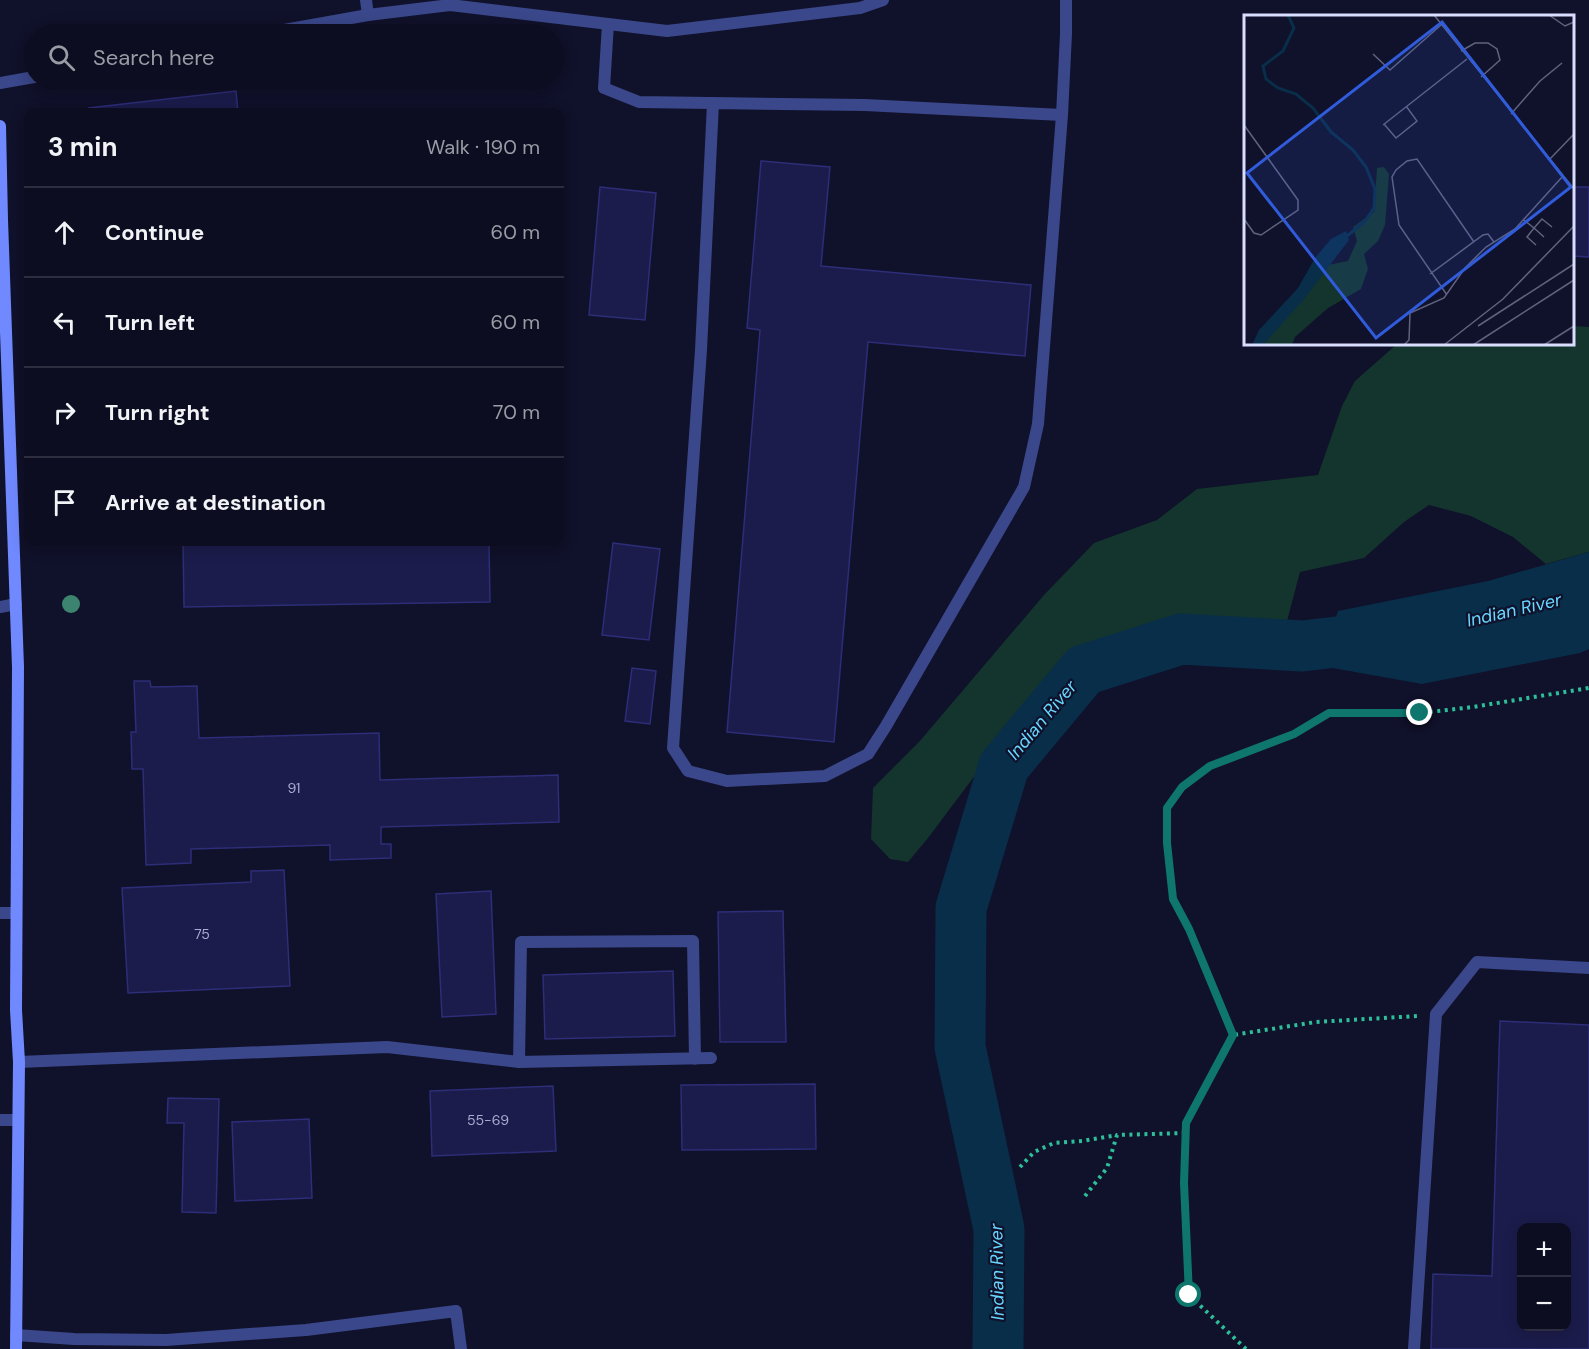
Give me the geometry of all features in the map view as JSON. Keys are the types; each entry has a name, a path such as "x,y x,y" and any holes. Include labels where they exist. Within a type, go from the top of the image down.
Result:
{"main road":[{"path":"0,126 1,220 18,667 16,1010 19,1062 16,1349"}],"street":[{"path":"366,0 368,15"},
{"path":"318,24 450,5 667,31 860,8 883,0"},
{"path":"713,103 701,350 673,748 688,771 727,781 825,776 868,754 1024,487 1038,424 1062,115 1066,0"},
{"path":"608,24 604,88 639,102 865,105 1062,115"},
{"path":"0,83 24,79"},
{"path":"0,607 16,604"},
{"path":"0,913 16,913"},
{"path":"519,1062 521,942 693,941 695,1059"},
{"path":"1414,1349 1436,1014 1477,962 1589,968"},
{"path":"19,1062 387,1047 519,1062 711,1058"},
{"path":"0,1120 18,1120"},
{"path":"16,1335 166,1341 306,1330 456,1311 461,1349"}],"path":[{"path":"1233,1035 1189,929 1173,899 1167,843 1167,808 1182,787 1210,766 1294,734 1329,713 1420,713 1473,707 1589,688"},
{"path":"1233,1035 1316,1023 1436,1014"},
{"path":"1233,1035 1186,1123 1184,1183 1189,1295 1246,1349"},
{"path":"1020,1167 1034,1152 1054,1143 1117,1135 1186,1133"},
{"path":"1085,1196 1107,1168 1117,1135"}],"green space":[{"path":"1574,326 1589,327 1589,552 1546,564 1513,537 1471,516 1429,505 1404,522 1364,558 1300,572 1287,621 1266,655 1197,660 1169,654 1099,653 1065,678 973,778 908,862 890,859 871,839 873,788 919,742 1044,595 1094,543 1157,520 1197,489 1318,475 1342,406 1355,381 1396,345 1574,345"}],"water":[{"path":"1589,552 1589,649 1580,653 1422,684 1316,665 1327,644 1338,611 1488,581"}],"building":[{"path":"236,91 238,108 89,108"},
{"path":"761,161 830,167 821,266 1031,285 1025,356 868,342 834,742 727,732 760,330 747,328"},
{"path":"600,187 656,193 645,320 589,315"},
{"path":"1574,187 1589,187 1589,257 1574,256"},
{"path":"613,543 660,549 649,640 602,635"},
{"path":"183,546 489,546 490,602 184,607"},
{"path":"632,668 656,671 650,724 625,721"},
{"path":"134,681 150,681 151,687 197,686 199,738 379,733 380,780 558,775 559,822 381,827 381,844 391,844 391,858 330,860 330,845 191,849 191,863 146,865 143,769 132,769 131,732 136,732"},
{"path":"284,870 290,986 128,993 122,888 251,882 251,871"},
{"path":"491,891 496,1014 442,1017 436,894"},
{"path":"783,911 786,1042 720,1042 718,912"},
{"path":"673,971 675,1036 545,1039 543,975"},
{"path":"1500,1021 1589,1025 1589,1349 1431,1349 1433,1274 1492,1276"},
{"path":"815,1084 816,1149 682,1150 681,1085"},
{"path":"553,1086 556,1151 432,1156 430,1091"},
{"path":"168,1098 219,1099 216,1213 182,1212 184,1123 167,1123"},
{"path":"309,1119 312,1198 235,1201 232,1122"}],"waterway":[{"name":"Indian River","path":"998,1349 999,1229 960,1047 961,908 1004,766 1084,670 1181,639 1302,646 1397,635"}],"route":[{"path":"1189,1295 1184,1183 1186,1123 1233,1035 1189,929 1173,899 1167,843 1167,808 1182,787 1210,766 1294,734 1329,713 1420,713"}]}
